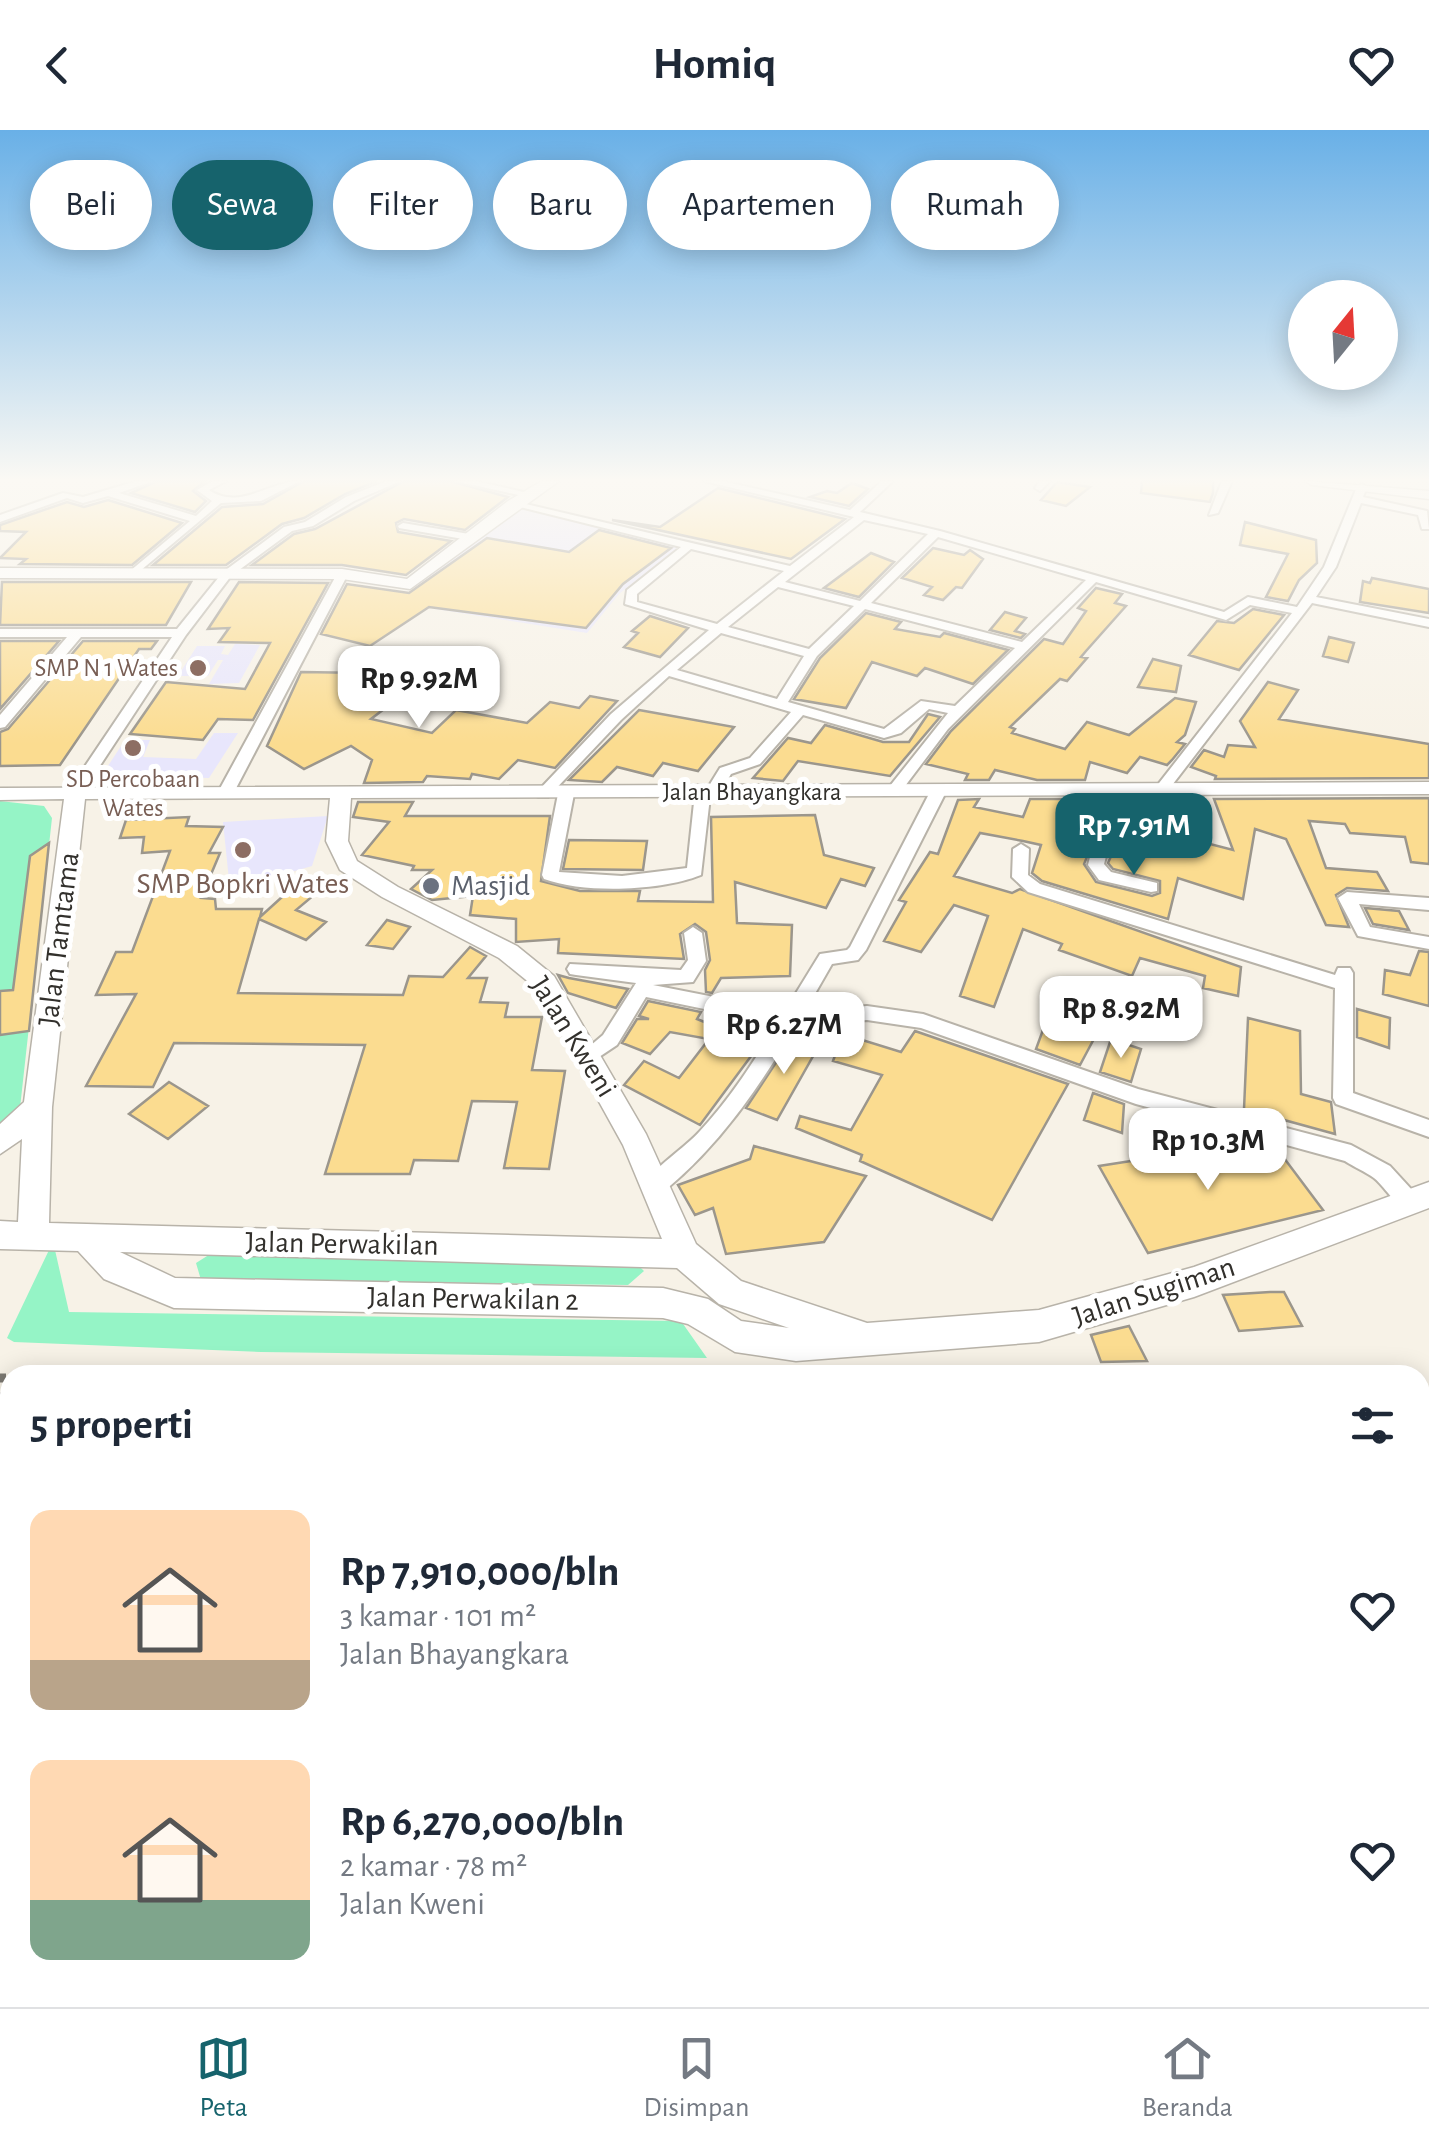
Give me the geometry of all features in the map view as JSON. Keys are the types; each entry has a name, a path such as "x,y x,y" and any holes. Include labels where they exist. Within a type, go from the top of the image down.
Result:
{"street":[{"path":"134,573 139,569"},
{"path":"0,794 75,793 181,633 234,569"},
{"path":"0,573 342,574 410,584 430,569"},
{"path":"662,569 632,593 629,602 812,654"},
{"path":"787,569 793,570"},
{"path":"781,703 812,654 899,569"},
{"path":"1061,569 1226,616 1248,601 1429,623"},
{"path":"1161,790 1329,569"},
{"path":"543,794 587,743 666,672 793,570"},
{"path":"225,794 342,574"},
{"path":"894,791 958,711 1094,578"},
{"path":"776,584 1026,646"},
{"path":"0,633 181,633"},
{"path":"0,724 76,634"},
{"path":"666,672 718,690 781,703 884,734 896,730 926,704 958,711"},
{"path":"566,794 550,875 559,880 603,881 668,879 695,871 708,793 725,771 755,761 800,710"},
{"name":"Jalan Bhayangkara","path":"75,793 1429,788"},
{"path":"655,1186 702,1147 789,1020 826,958 852,956 857,950 938,792"},
{"path":"1129,792 1100,845 1096,865 1105,876 1151,886"},
{"name":"Jalan Tamtama","path":"32,1236 38,1107 75,793"},
{"name":"Jalan Kweni","path":"342,795 337,841 348,865 528,965 545,982 655,1186 684,1254"},
{"path":"1021,849 1020,878 1034,888 1344,979 1343,1098 1429,1130"},
{"path":"1429,904 1347,898 1364,932 1429,943"},
{"path":"587,1056 610,1040 645,984 691,974 697,962 693,933"},
{"path":"576,969 789,1020 868,1013 948,1028 1136,1096 1350,1154 1420,1198"},
{"path":"0,1142 38,1107"},
{"name":"Jalan Sugiman","path":"867,1338 1061,1322 1194,1282 1420,1198"},
{"name":"Jalan Perwakilan","path":"0,1235 684,1254"},
{"name":"Jalan Perwakilan 2","path":"86,1238 115,1269 174,1293 663,1303 696,1310 735,1336 796,1344 867,1338"},
{"path":"684,1254 731,1292 867,1338"}],"shaded area":[{"path":"431,569 651,569 619,594 587,633 435,609 445,599 414,591 419,578"},
{"name":"SMP N 1 Wates","path":"235,644 260,645 239,683 209,684 223,660 218,660 208,676 178,676 197,646 225,646 221,654 228,655"},
{"name":"SD Percobaan Wates","path":"214,733 238,733 209,778 102,775 125,740 150,740 143,757 196,759"},
{"name":"SMP Bopkri Wates","path":"328,816 312,866 230,890 223,822"}],"green space":[{"path":"0,801 44,806 52,818 20,1108 0,1124"},
{"path":"49,1250 55,1250 69,1312 681,1321 707,1358 261,1352 14,1342 7,1338"},
{"path":"215,1251 632,1259 644,1271 628,1285 201,1280 196,1263"}],"building":[{"path":"365,569 414,569 406,575"},
{"path":"444,569 644,569 623,584 586,628 429,607 370,646 321,634 347,584 409,593"},
{"path":"850,569 887,569 859,597 824,588"},
{"path":"912,569 976,569 962,588 956,587 943,600 924,595 932,587 902,578"},
{"path":"1281,569 1311,569 1299,580 1288,601 1266,597"},
{"path":"1372,578 1429,589 1429,613 1360,602 1363,581 1370,583"},
{"path":"2,582 191,582 166,625 0,625"},
{"path":"239,582 328,583 253,720 218,719 203,740 130,734 166,682 245,689 270,643 219,642 229,628 208,629"},
{"path":"1096,588 1122,594 1115,603 1126,606 1081,657 1087,658 1067,681 1060,679 1010,727 1015,729 1012,733 1065,749 1087,722 1129,735 1175,698 1196,702 1185,735 1177,742 1185,744 1172,760 1167,765 1140,757 1127,773 1090,762 1085,780 1037,780 995,770 989,780 965,780 968,774 926,764 951,731 1044,639 1063,644 1086,611 1078,608"},
{"path":"1253,609 1284,615 1239,670 1189,655 1217,621 1234,623"},
{"path":"1005,612 1026,618 1015,631 1025,634 1021,638 990,630"},
{"path":"866,613 901,622 895,629 940,637 944,633 1008,650 973,684 925,668 917,676 872,662 846,708 794,699 820,658"},
{"path":"650,616 688,628 660,657 624,647 638,633 632,631"},
{"path":"1329,637 1354,643 1348,662 1323,656"},
{"path":"0,641 59,641 0,709"},
{"path":"83,641 157,641 151,649 139,649 60,765 0,766 0,732 8,729"},
{"path":"1153,659 1181,666 1176,692 1138,687"},
{"path":"301,672 430,674 371,719 432,733 456,710 527,723 550,702 579,708 590,696 617,701 555,768 518,760 499,779 472,774 470,779 427,776 423,782 364,783 372,760 351,746 304,769 267,746"},
{"path":"1268,682 1298,690 1279,719 1429,744 1429,778 1215,779 1216,776 1191,767 1204,750 1224,757 1228,745 1255,747 1240,721"},
{"path":"639,710 734,727 698,771 663,763 653,776 617,767 602,782 569,780"},
{"path":"928,714 940,717 890,776 798,761 783,781 753,778 788,738 811,743 825,725 883,742 909,742"},
{"path":"1429,798 1429,864 1411,862 1405,837 1350,833 1345,824 1309,821 1326,868 1377,872 1388,891 1347,888 1336,895 1349,927 1326,925 1286,839 1255,829 1243,899 1178,878 1168,919 1042,881 1032,873 1041,845 1023,841 980,833 954,876 1012,893 1020,889 1241,967 1238,996 1203,988 1205,976 1140,958 1132,976 1059,950 1062,944 1023,929 994,1007 960,996 988,916 954,905 921,952 884,941 906,902 899,900 930,852 938,854 958,800 979,799 974,807 1023,817 1030,799 1079,799 1077,806 1105,814 1084,864 1096,882 1152,896 1160,893 1160,881 1113,869 1108,863 1134,804 1162,811 1156,830 1233,850 1214,799"},
{"path":"358,802 413,802 405,816 550,816 541,881 580,891 640,891 638,901 713,902 711,817 815,815 824,855 874,868 865,886 841,879 826,908 735,882 737,923 792,925 790,976 721,978 712,993 706,992 705,970 710,960 706,932 695,924 680,934 684,959 558,953 559,939 516,942 516,919 470,915 473,896 432,900 411,889 432,870 412,870 414,866 362,855 389,822 353,817"},
{"path":"189,817 186,826 223,827 209,853 220,853 201,898 215,899 216,909 262,909 260,917 293,887 314,895 296,910 326,922 306,940 259,919 238,993 403,995 409,976 443,977 470,947 486,956 468,978 487,978 480,1002 508,1003 505,1017 542,1017 532,1070 565,1071 549,1169 504,1168 517,1102 472,1101 458,1161 414,1160 410,1174 325,1174 365,1045 174,1043 153,1087 86,1086 136,994 96,995 116,952 132,952 170,851 142,853 144,837 120,838 126,820"},
{"path":"569,840 647,841 643,870 563,869"},
{"path":"49,843 29,1031 0,1035 0,991 13,990 30,856"},
{"path":"1365,908 1399,911 1409,930 1373,924"},
{"path":"387,920 410,927 393,949 367,945"},
{"path":"1419,951 1429,952 1429,1006 1383,994 1385,970 1410,975"},
{"path":"558,975 628,989 616,1008 568,993"},
{"path":"648,1001 701,1012 697,1019 760,1044 700,1125 624,1085 644,1061 679,1078 709,1039 670,1032 650,1054 622,1043 637,1019 649,1019 639,1016"},
{"path":"1357,1009 1390,1018 1389,1048 1357,1037"},
{"path":"1248,1018 1300,1031 1301,1094 1331,1102 1335,1134 1244,1109"},
{"path":"1047,1019 1096,1035 1080,1065 1036,1049"},
{"path":"797,1031 821,1042 777,1120 746,1108"},
{"path":"915,1031 1068,1084 992,1220 860,1161 862,1155 796,1128 800,1116 851,1130 882,1075 833,1061 843,1034 901,1052"},
{"path":"1111,1039 1141,1049 1131,1082 1100,1072"},
{"path":"169,1082 208,1106 168,1139 129,1114"},
{"path":"1093,1093 1124,1104 1122,1133 1084,1120"},
{"path":"1259,1141 1275,1146 1323,1210 1148,1253 1099,1166"},
{"path":"754,1146 866,1176 824,1242 726,1254 713,1208 695,1215 678,1185 750,1159"},
{"path":"1284,1292 1302,1326 1239,1331 1223,1295"},
{"path":"1129,1326 1147,1361 1101,1362 1091,1335"}],"place":[{"name":"SMP N 1 Wates","path":"198,668"},
{"name":"SD Percobaan Wates","path":"133,748"},
{"name":"SMP Bopkri Wates","path":"243,850"},
{"name":"Masjid","path":"431,886"}]}
